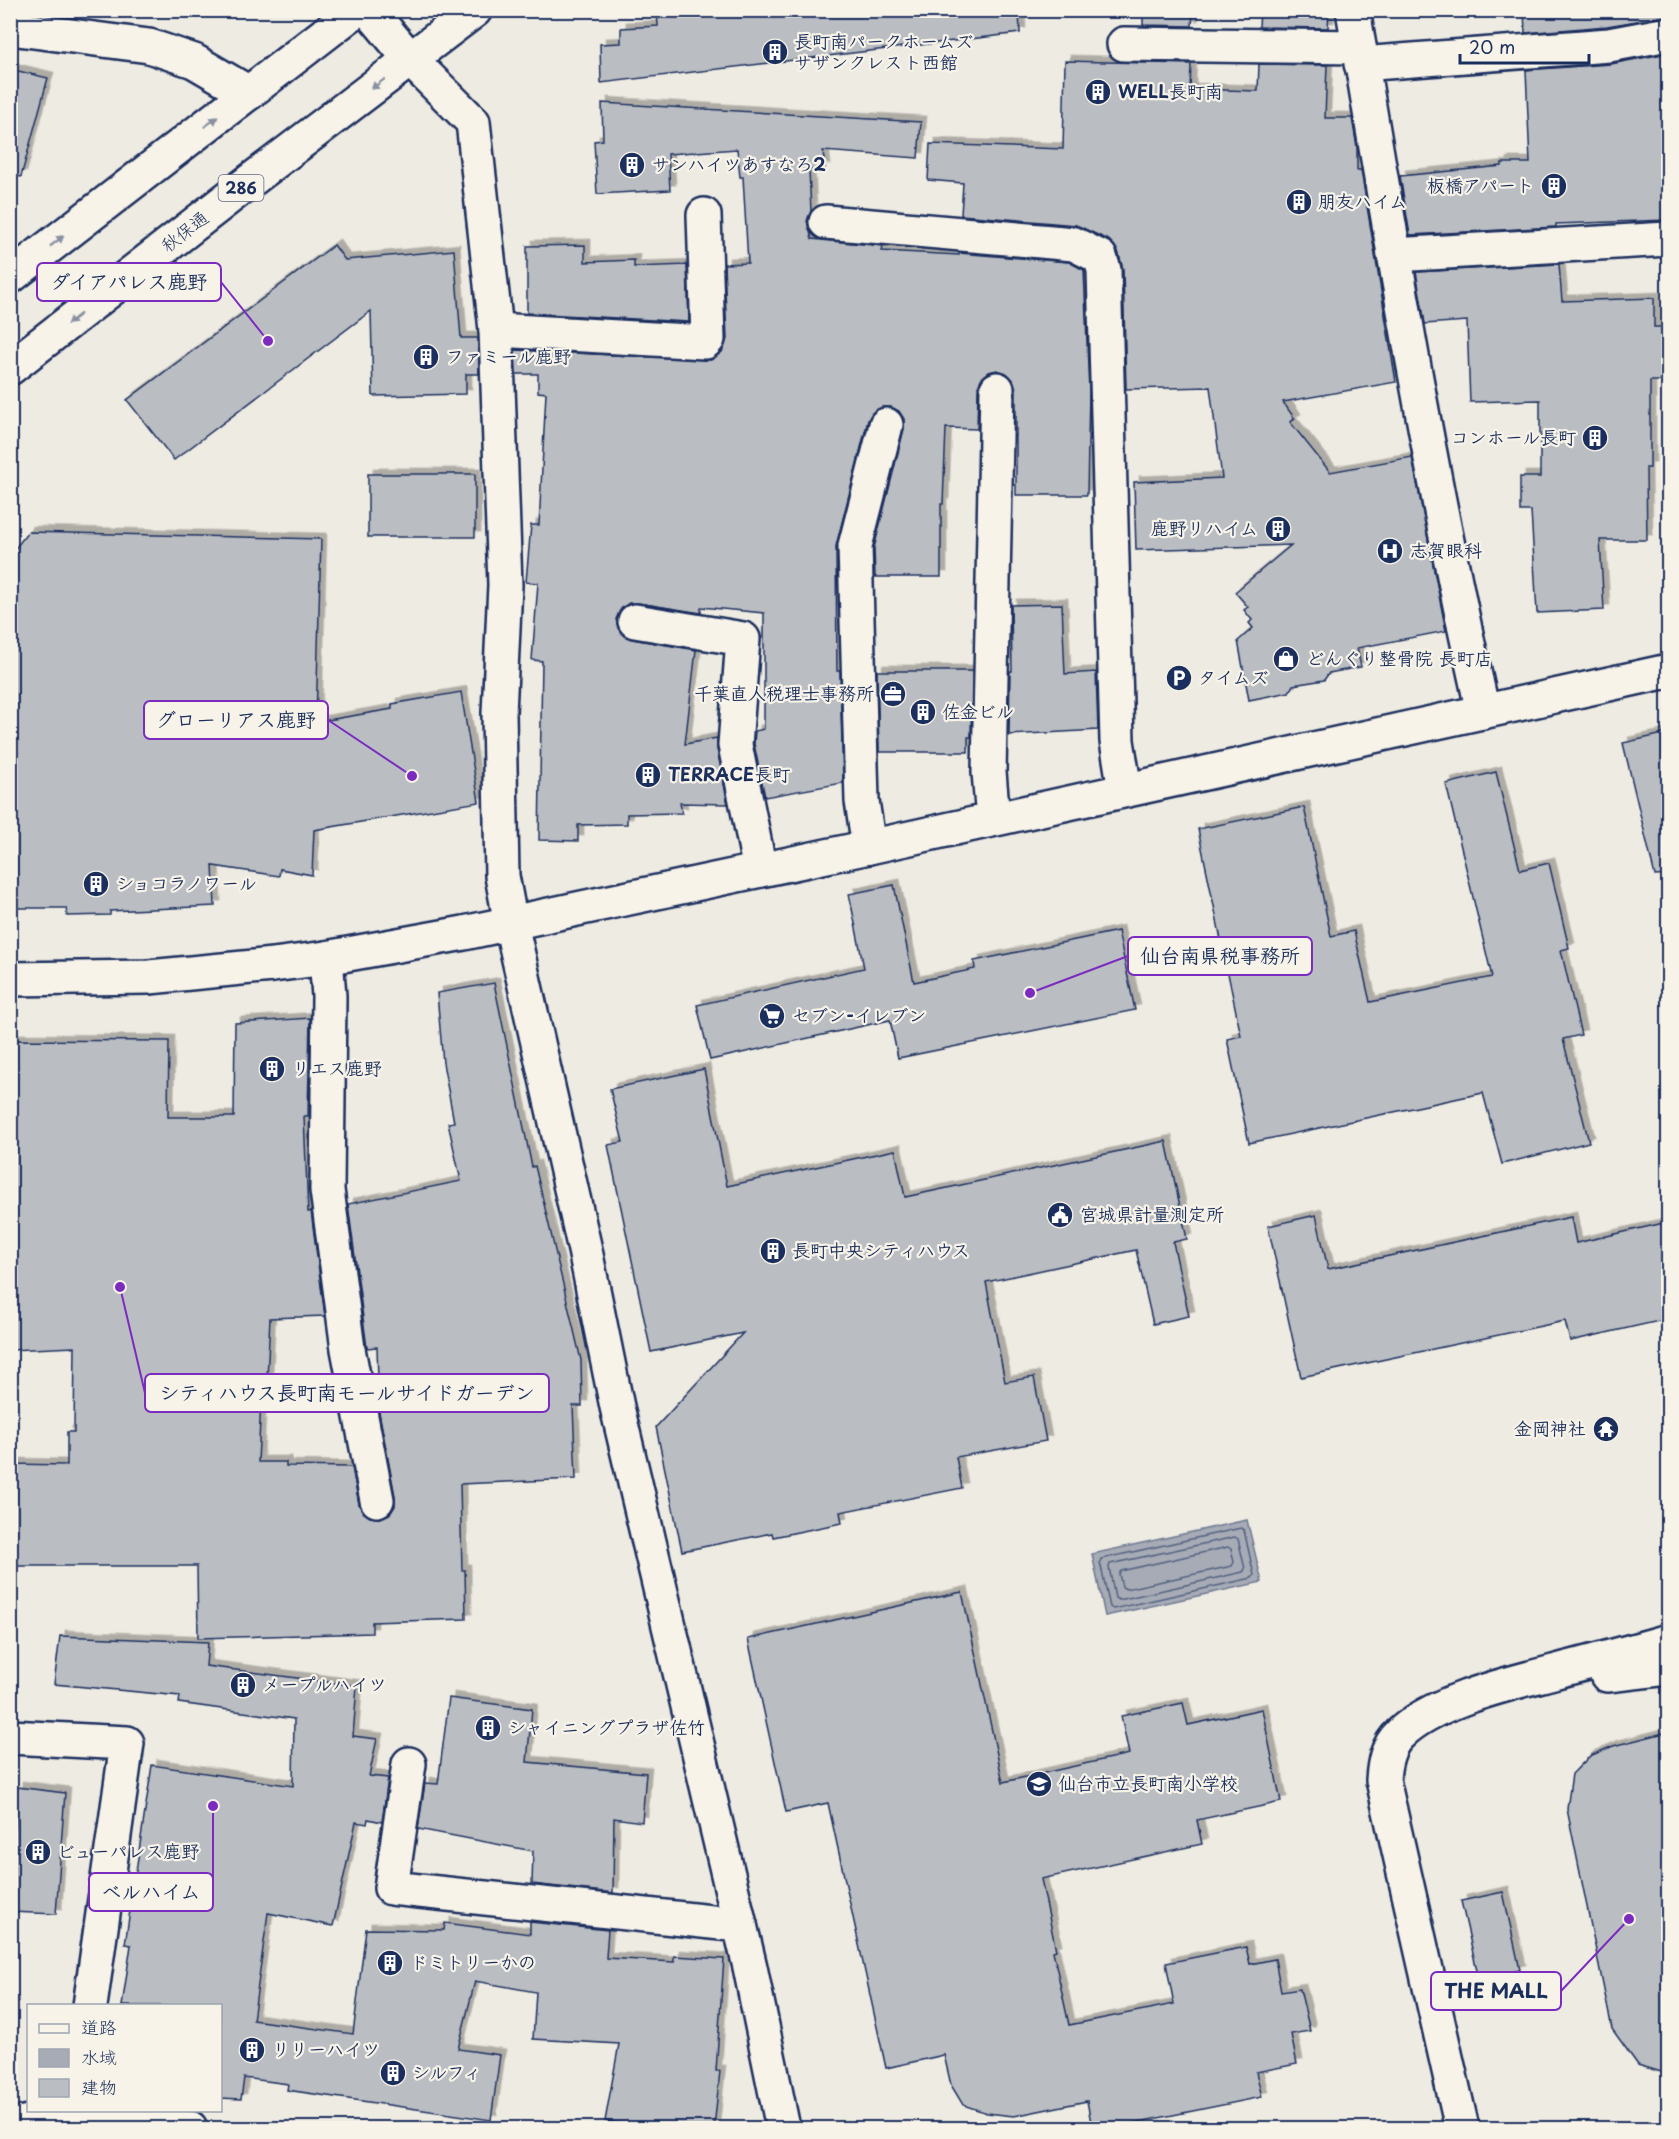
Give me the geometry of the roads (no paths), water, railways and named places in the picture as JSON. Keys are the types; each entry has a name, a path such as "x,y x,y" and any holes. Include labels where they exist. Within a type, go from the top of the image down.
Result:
{"main road":[{"path":"10,277 356,10"},
{"path":"369,10 410,59 473,122 496,330 504,585 500,713 502,876 585,1250 617,1407 740,1925 783,2128"},
{"name":"秋保通","path":"10,368 475,10"},
{"path":"1353,10 1394,255 1483,712"},
{"path":"10,28 149,46 194,62 249,93"},
{"path":"1124,44 1360,55 1609,45 1668,34"},
{"path":"496,330 705,342 708,339 704,215"},
{"path":"826,222 1074,244 1100,257 1104,270 1117,741 1125,790"},
{"path":"1394,255 1668,239"},
{"path":"993,819 989,772 997,389"},
{"path":"869,847 862,801 855,546 886,425"},
{"path":"635,621 743,639 735,745 760,870"},
{"path":"10,979 149,977 273,965 326,958 511,924 1668,671"},
{"path":"326,958 329,996 327,1190 348,1349 376,1500"},
{"path":"1462,2128 1383,1780 1388,1752 1399,1734 1419,1719 1492,1689 1668,1641"},
{"path":"1492,1689 1668,1668"},
{"path":"10,1737 127,1743 90,2004"},
{"path":"409,1764 391,1888 740,1925"},
{"path":"10,2126 74,2117 190,2128"}],"water":[{"path":"1247,1520 1262,1582 1105,1616 1092,1554"}],"place":[{"name":"長町南パークホームズ サザンクレスト西館","path":"775,52"},
{"name":"WELL長町南","path":"1098,92"},
{"name":"サンハイツあすなろ2","path":"632,165"},
{"name":"板橋アパート","path":"1554,186"},
{"name":"朋友ハイム","path":"1299,202"},
{"name":"ダイアパレス鹿野","path":"268,341"},
{"name":"ファミール鹿野","path":"426,357"},
{"name":"コンホール長町","path":"1595,438"},
{"name":"鹿野リハイム","path":"1278,529"},
{"name":"志賀眼科","path":"1390,551"},
{"name":"どんぐり整骨院 長町店","path":"1286,659"},
{"name":"タイムズ","path":"1179,678"},
{"name":"千葉直人税理士事務所","path":"893,694"},
{"name":"佐金ビル","path":"923,712"},
{"name":"TERRACE長町","path":"648,775"},
{"name":"グローリアス鹿野","path":"412,776"},
{"name":"ショコラノワール","path":"96,884"},
{"name":"仙台南県税事務所","path":"1030,993"},
{"name":"セブン-イレブン","path":"772,1016"},
{"name":"リエス鹿野","path":"272,1069"},
{"name":"宮城県計量測定所","path":"1060,1215"},
{"name":"長町中央シティハウス","path":"773,1251"},
{"name":"シティハウス長町南モールサイドガーデン","path":"120,1287"},
{"name":"金岡神社","path":"1606,1429"},
{"name":"メープルハイツ","path":"243,1685"},
{"name":"シャイニングプラザ佐竹","path":"488,1728"},
{"name":"仙台市立長町南小学校","path":"1039,1784"},
{"name":"ベルハイム","path":"213,1806"},
{"name":"ビューパレス鹿野","path":"38,1852"},
{"name":"THE MALL","path":"1629,1919"},
{"name":"ドミトリーかの","path":"390,1963"},
{"name":"リリーハイツ","path":"252,2050"},
{"name":"シルフィ","path":"393,2073"}]}
